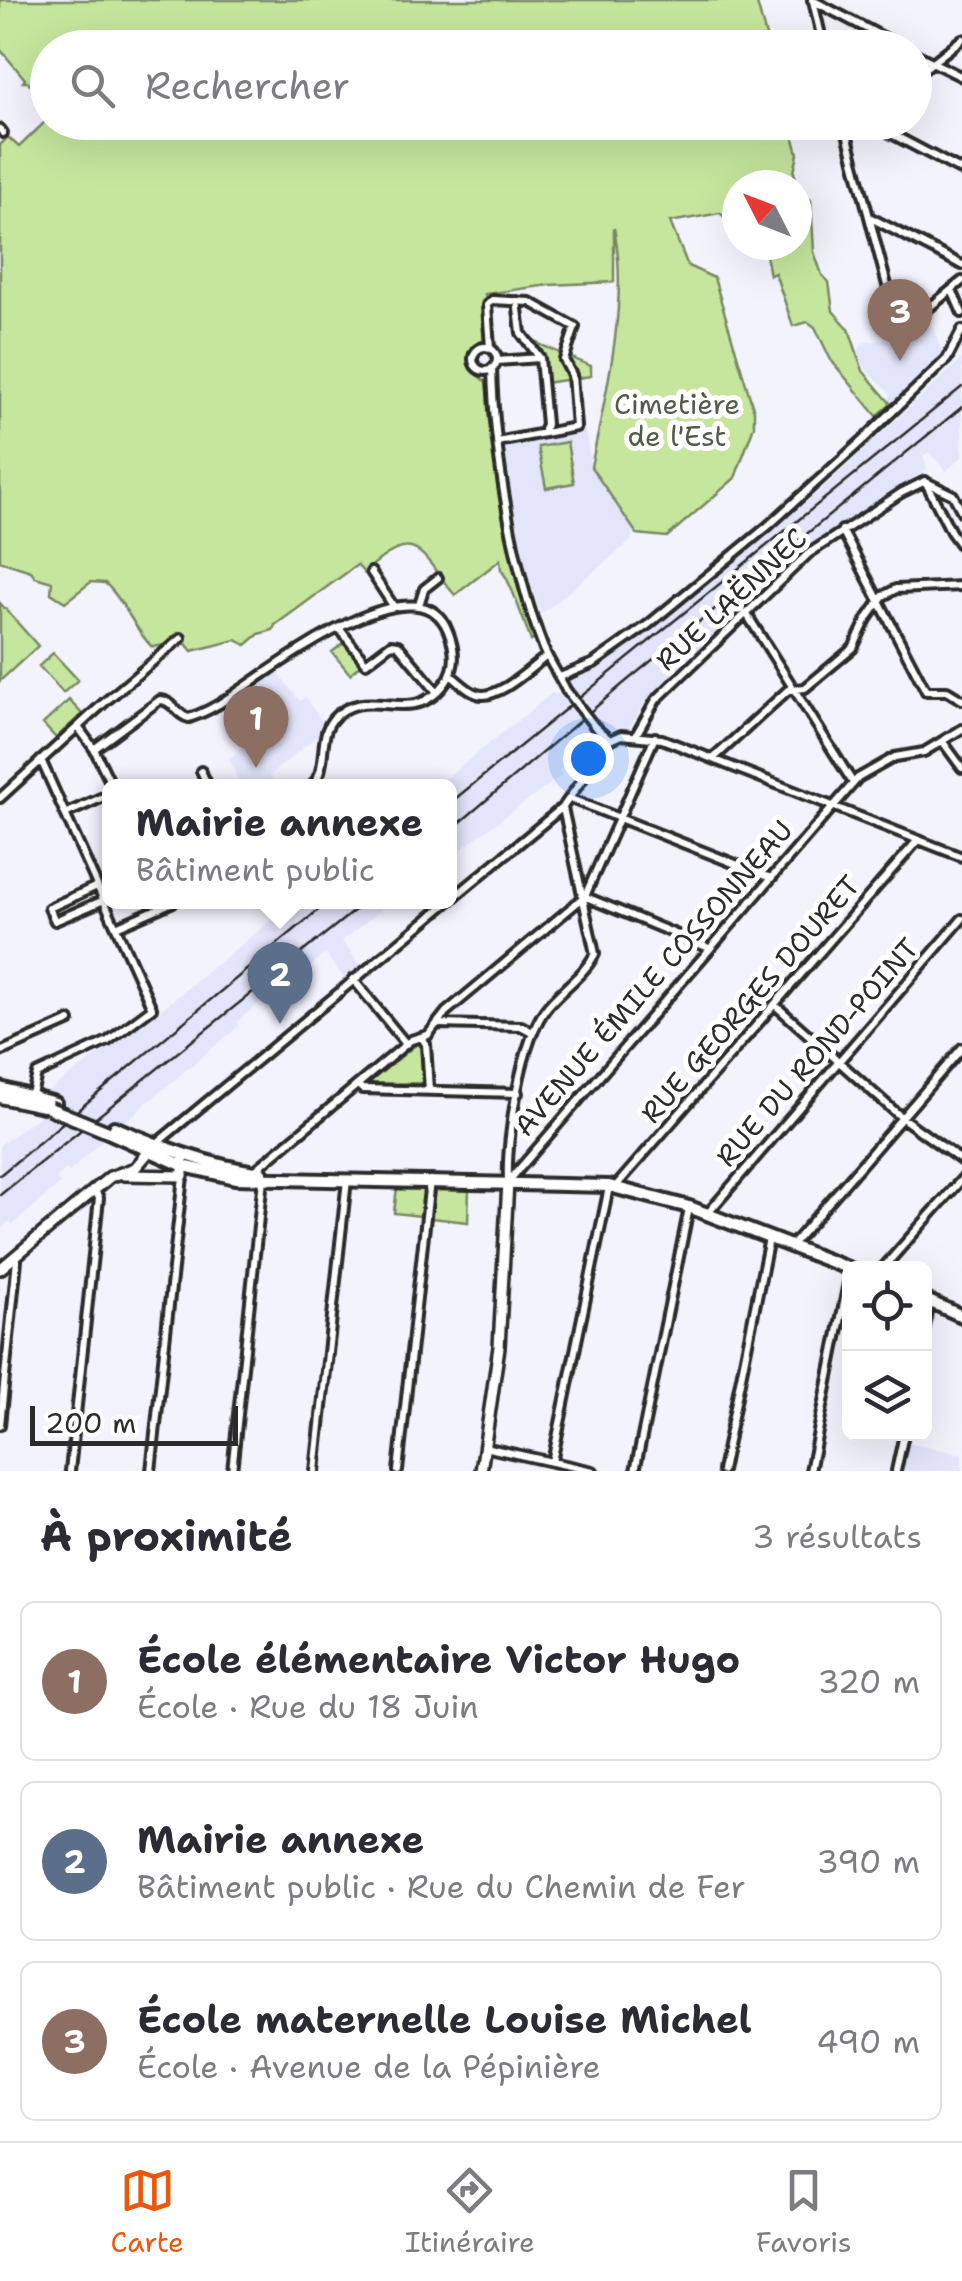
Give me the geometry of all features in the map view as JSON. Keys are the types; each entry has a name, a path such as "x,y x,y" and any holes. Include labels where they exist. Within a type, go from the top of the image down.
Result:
{"main road":[{"path":"0,1088 32,1094 183,1166 213,1174 258,1174"},
{"path":"0,1097 52,1106"},
{"path":"0,1269 110,1178 135,1168 150,1151"},
{"path":"150,1151 151,1168 168,1176"},
{"path":"122,1174 168,1176 183,1166 282,1177 612,1186 706,1214 842,1268"},
{"path":"481,1471 500,1334 508,1182"},
{"path":"932,1301 961,1312"}],"street":[{"path":"812,0 820,30"},
{"path":"812,0 870,30"},
{"path":"962,39 933,62 962,77"},
{"path":"849,140 900,330 962,281"},
{"path":"903,140 962,171"},
{"path":"870,218 962,265"},
{"path":"952,290 961,308"},
{"path":"498,442 544,430 572,428 578,423 572,375 564,360 576,327 530,302 488,301 498,442 523,587 547,656 566,690 610,740"},
{"path":"517,301 521,333 540,358 544,430"},
{"path":"560,677 594,662 650,624 761,531 864,440 947,359 962,330"},
{"path":"490,348 476,351 474,362 481,370 494,364 540,358"},
{"path":"925,481 952,495 961,508"},
{"path":"925,481 950,532 962,547"},
{"name":"RUE LAËNNEC","path":"636,735 656,700 808,554 925,481"},
{"path":"842,530 926,690 947,691 962,700"},
{"path":"371,572 394,607"},
{"path":"419,605 424,589 438,578"},
{"path":"713,759 794,688 805,688 853,648 880,600 896,589 962,586"},
{"path":"94,749 160,700 184,717 198,715 339,628 394,607 419,605 442,619 454,656 450,675 437,692 416,705 360,704 343,710 330,721 324,733 322,770 316,779"},
{"path":"746,614 853,783"},
{"path":"339,628 366,663 395,644 437,692"},
{"path":"0,798 181,638"},
{"path":"450,675 476,694 487,695 505,687 547,656"},
{"path":"78,727 109,779"},
{"name":"AVENUE ÉMILE COSSONNEAU","path":"508,1182 853,783 894,757 924,752 962,729"},
{"path":"457,895 563,808 610,740 622,735 655,736 962,857"},
{"path":"232,1471 258,1174 358,1084 406,1044 440,1024 446,1012 585,896 655,736"},
{"path":"943,742 962,768"},
{"path":"42,760 102,895"},
{"path":"201,771 205,779"},
{"path":"66,814 102,798"},
{"path":"571,799 771,878"},
{"path":"508,1182 507,1154 532,1032 547,1007 596,954 563,808"},
{"name":"RUE GEORGES DOURET","path":"612,1186 918,840"},
{"path":"98,886 49,908 55,922 102,901"},
{"path":"585,896 709,948"},
{"path":"32,1094 37,1074 108,1041 152,1008 108,909"},
{"path":"116,927 156,909"},
{"path":"150,1151 440,909"},
{"name":"RUE DU ROND-POINT","path":"706,1214 962,919"},
{"path":"354,980 406,1044"},
{"path":"775,1005 902,1117 962,1161"},
{"path":"0,1052 70,1021"},
{"path":"440,1024 522,1026 532,1032"},
{"path":"422,1038 426,1044 428,1090"},
{"path":"790,1246 962,1048"},
{"path":"358,1084 362,1089 518,1092"},
{"path":"151,1471 183,1166"},
{"path":"316,1471 347,1178"},
{"path":"889,1261 962,1179"},
{"path":"398,1471 430,1180"},
{"path":"552,1462 612,1186"},
{"path":"70,1471 99,1198 95,1191"},
{"path":"635,1471 689,1208"},
{"path":"722,1471 769,1238"},
{"path":"0,1425 15,1257"},
{"path":"810,1471 842,1311"},
{"path":"896,1471 902,1441"},
{"path":"484,1447 593,1471"}],"shaded area":[{"path":"925,319 943,354 891,405 891,395 865,368 858,352 863,343 895,337 897,341"},
{"path":"962,359 962,457 946,471 929,452 923,456 927,469 806,548 649,698 630,726 592,728 591,737 559,770 562,775 457,852 457,779 445,779 551,694 563,694 569,680 675,611 815,495"},
{"path":"585,429 591,467 633,528 631,541 541,614 523,560 502,443"},
{"path":"277,672 300,701 305,697 323,723 318,735 269,776 272,779 238,779 229,759 269,726 245,693"},
{"path":"285,909 382,909 342,941 361,966 345,979 325,954 278,993 274,990 237,1022 239,1026 69,1172 66,1169 56,1178 60,1184 13,1224 9,1221 0,1230 0,1145 44,1113 47,1092 152,1017"},
{"path":"907,1443 962,1454 962,1471 902,1471"}],"green space":[{"path":"0,0 756,0 764,30 30,30 30,84 23,82 25,79 0,49"},
{"name":"Cimetière de l'Est","path":"30,136 30,140 794,140 798,154 794,170 722,170 722,215 670,222 688,266 714,278 754,411 754,426 735,478 667,537 637,534 591,467 617,317 619,286 614,228 614,282 549,285 485,294 489,342 480,345 472,362 477,375 486,382 509,545 536,639 531,641 500,560 455,595 418,551 408,548 397,549 364,573 357,565 273,630 259,634 246,645 236,640 192,651 178,634 164,645 152,647 105,583 91,582 65,602 51,593 52,582 0,561 0,145 8,137 19,147"},
{"path":"812,217 814,252 822,275 829,282 833,311 849,329 863,371 891,404 877,416 831,360 815,327 808,322 793,326 775,273 770,275 767,260 812,260"},
{"path":"524,332 541,345 591,366 591,376 545,383 543,357"},
{"path":"567,442 574,483 546,488 538,447"},
{"path":"0,603 38,646 0,681"},
{"path":"344,643 361,664 350,674 332,652"},
{"path":"53,653 78,680 63,693 39,666"},
{"path":"69,700 82,714 56,738 43,724"},
{"path":"418,1043 423,1083 373,1084 371,1081"},
{"path":"397,1187 424,1190 421,1216 394,1213"},
{"path":"438,1188 469,1189 468,1222 431,1218"}],"railway":[{"path":"457,797 962,387"},
{"path":"457,825 962,407"},
{"path":"0,1175 320,909"},
{"path":"0,1195 356,909"}],"place":[{"name":"École maternelle Louise Michel","path":"900,361"},
{"name":"École élémentaire Victor Hugo","path":"256,768"},
{"name":"Mairie annexe","path":"280,1024"}]}
